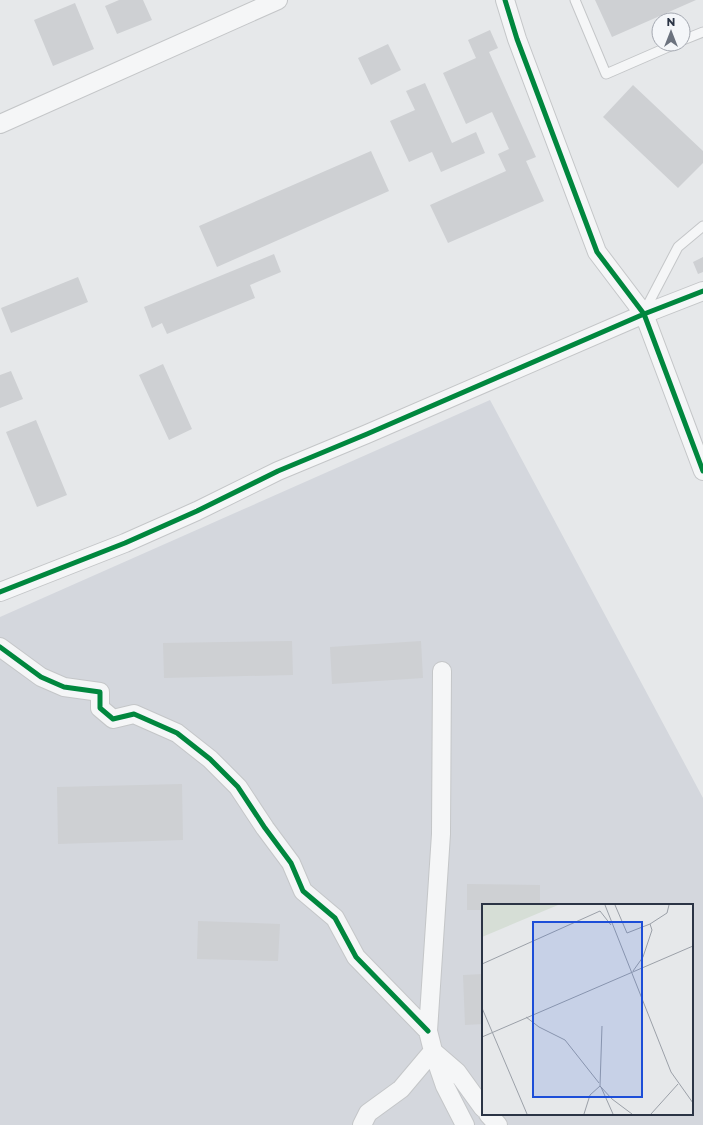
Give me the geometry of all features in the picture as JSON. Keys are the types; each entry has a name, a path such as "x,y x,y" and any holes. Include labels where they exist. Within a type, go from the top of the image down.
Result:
{"street":[{"path":"0,124 278,0"},
{"path":"491,0 517,39"},
{"path":"505,0 517,39 597,252 644,314 703,471"},
{"path":"0,592 132,539 197,511 278,471 368,434 644,314 703,291"},
{"path":"0,647 41,677 64,687 100,692 100,708 113,719 134,714 177,733 210,759 238,787 264,828 291,863 303,891 335,918 356,957 428,1031"},
{"path":"442,671 441,834 428,1031 433,1051 446,1086 465,1125"},
{"path":"433,1051 457,1072 482,1107"},
{"path":"362,1125 368,1113 401,1089 433,1051"},
{"path":"489,1115 498,1125"}],"lane":[{"path":"575,0 606,74 657,52"},
{"path":"691,37 703,32"},
{"path":"644,314 678,247 703,226"}],"shaded area":[{"path":"490,400 703,798 703,1125 0,1125 0,617"}],"building":[{"path":"119,0 143,0 152,20 117,34 105,6"},
{"path":"595,0 696,0 669,12 651,12 651,20 612,37"},
{"path":"75,3 94,49 53,66 34,20"},
{"path":"490,30 498,48 489,52 536,157 526,161 544,201 448,243 430,205 506,171 498,154 509,149 492,112 466,124 443,73 476,58 468,40"},
{"path":"388,44 401,70 371,85 358,58"},
{"path":"425,83 452,143 476,132 485,153 441,172 432,152 409,162 390,121 415,110 406,91"},
{"path":"633,85 703,151 703,163 678,188 603,117"},
{"path":"371,151 389,191 217,267 199,226"},
{"path":"274,254 281,272 250,285 255,298 167,334 162,323 152,328 144,307"},
{"path":"703,257 703,272 698,274 693,262"},
{"path":"78,277 88,302 11,333 1,308"},
{"path":"163,364 192,429 169,440 139,375"},
{"path":"11,371 23,399 0,408 0,375"},
{"path":"36,420 67,495 37,507 6,432"},
{"path":"292,641 293,675 164,678 163,643"},
{"path":"421,641 423,678 332,684 330,647"},
{"path":"182,784 183,840 58,844 57,787"},
{"path":"467,884 540,885 540,904 482,904 482,910 467,910"},
{"path":"198,921 280,924 278,961 197,959"},
{"path":"482,974 482,1024 465,1025 463,975"}],"cycle path":[{"path":"505,0 517,39 597,252 644,314 703,471"},
{"path":"0,592 125,543 197,511 278,471 644,314 703,291"},
{"path":"0,647 41,677 64,687 100,692 100,708 113,719 134,714 177,733 210,759 238,787 265,828 291,863 303,891 335,918 356,957 428,1031"}]}
